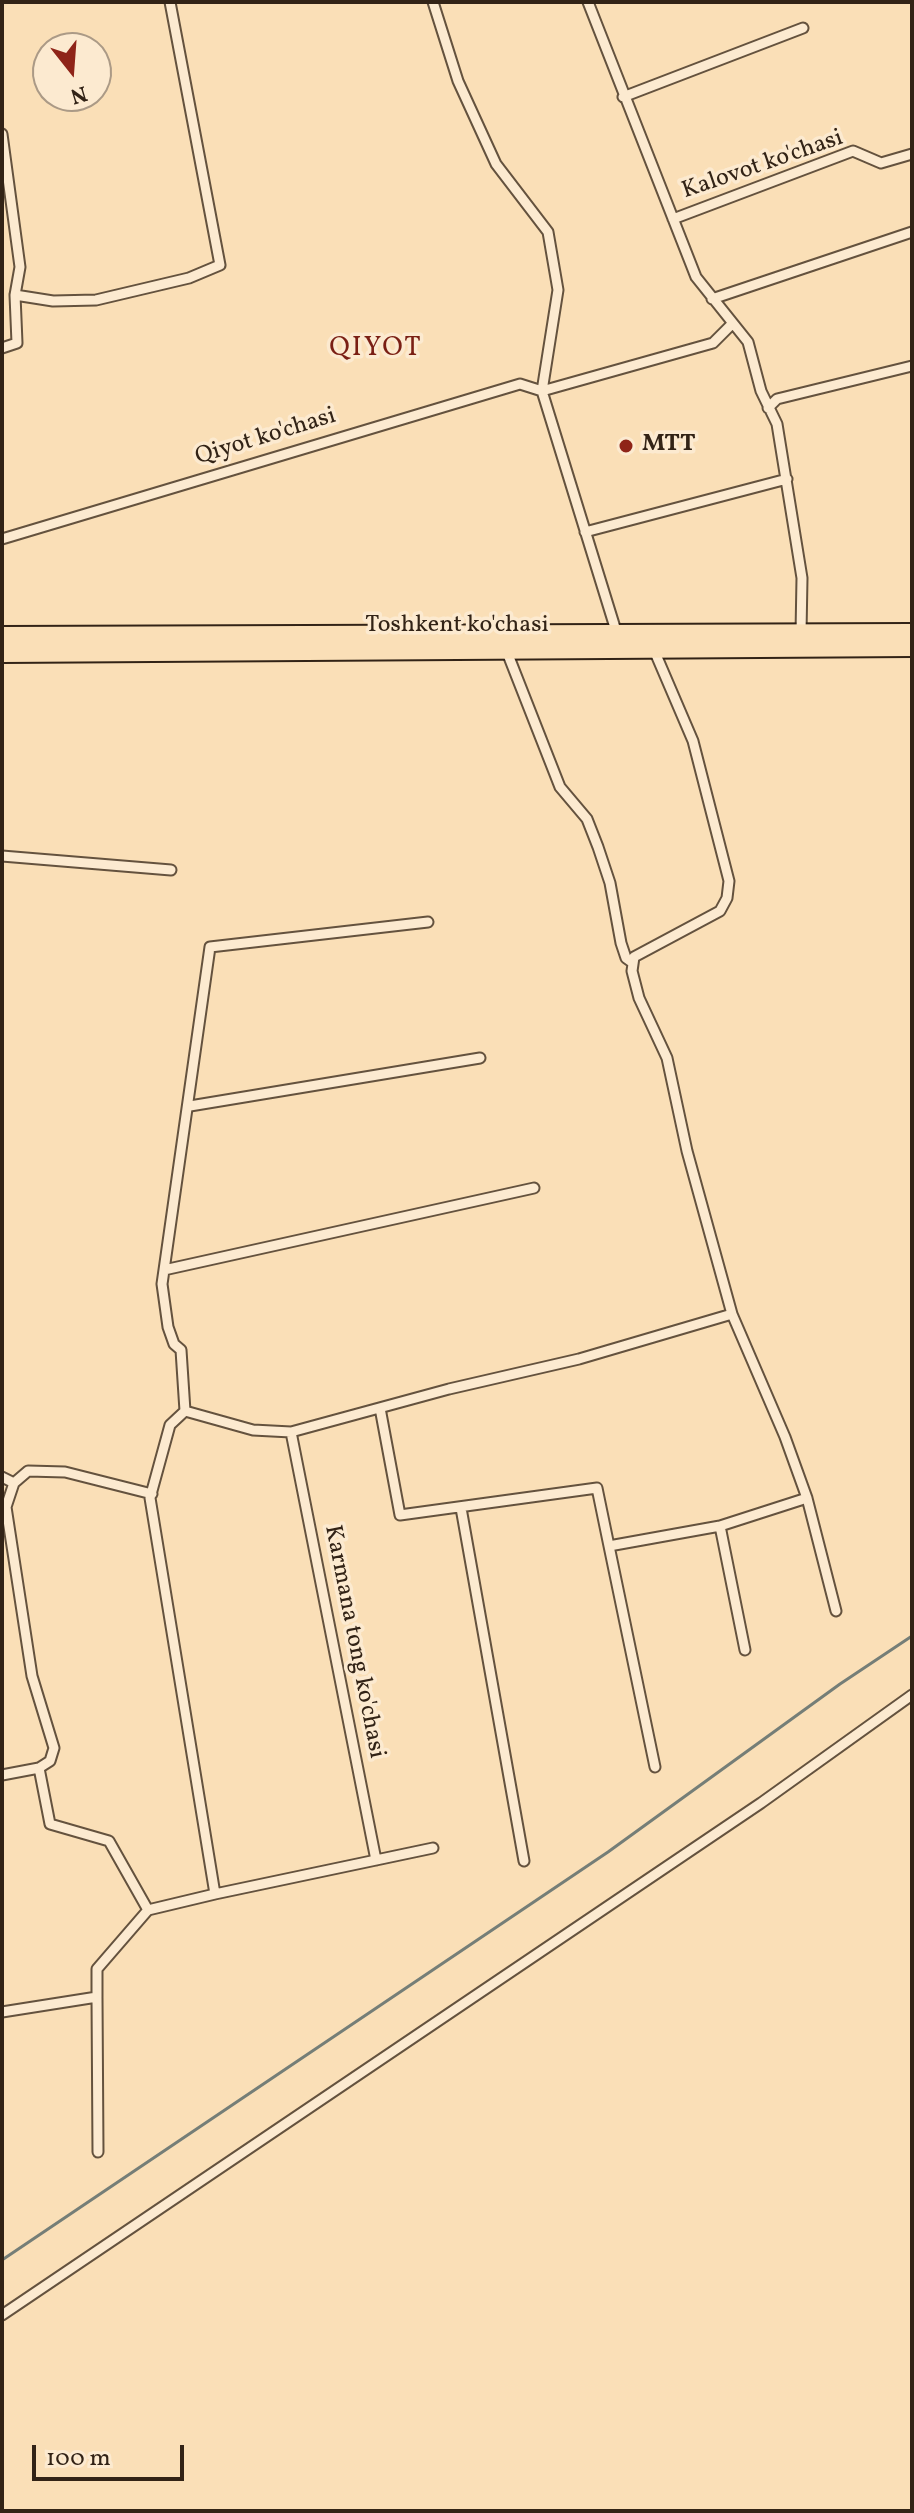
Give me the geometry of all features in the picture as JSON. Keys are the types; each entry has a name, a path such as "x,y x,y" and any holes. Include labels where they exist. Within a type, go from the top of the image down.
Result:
{"highway":[{"name":"Toshkent ko'chasi","path":"2,636 912,633"},
{"name":"Toshkent ko'chasi","path":"2,653 912,647"}],"street":[{"path":"15,295 53,301 96,300 189,278 220,265 170,2"},
{"path":"433,2 458,81 496,164 548,232 558,290 542,391 617,634"},
{"name":"Kalovot ko'chasi","path":"588,2 696,277 748,342 768,408 777,424 802,578 801,633"},
{"path":"623,97 803,28"},
{"path":"2,134 20,267 15,295 17,343 2,348"},
{"name":"Kalovot ko'chasi","path":"673,219 853,151 881,163 912,154"},
{"path":"712,299 912,232"},
{"name":"Qiyot ko'chasi","path":"2,539 520,384 542,391 713,343 732,324"},
{"path":"768,408 777,399 912,366"},
{"path":"585,532 787,479"},
{"path":"654,650 693,741 729,881 727,898 720,911 634,957 639,998 667,1058 687,1151 732,1314 785,1437 807,1498 836,1611"},
{"path":"507,652 560,787 587,819 610,883 621,943 626,958 633,963"},
{"path":"2,856 171,870"},
{"path":"185,1411 181,1350 174,1344 168,1327 162,1284 190,1106 210,947 428,922"},
{"path":"190,1106 480,1058"},
{"path":"164,1270 534,1188"},
{"path":"185,1411 253,1430 291,1432 449,1389 579,1359 732,1314"},
{"path":"380,1408 400,1515 597,1488 655,1767"},
{"path":"185,1411 170,1425 152,1494 215,1894"},
{"name":"Karmana tong ko'chasi","path":"291,1432 376,1860"},
{"path":"2,1775 39,1768 50,1761 54,1748 32,1676 8,1522 6,1507 14,1483 28,1471 65,1472 152,1494"},
{"path":"2,1477 14,1483"},
{"path":"609,1546 720,1526 807,1498"},
{"path":"461,1508 524,1861"},
{"path":"720,1526 745,1650"},
{"path":"2,2315 761,1803 912,1695"},
{"path":"39,1768 50,1824 109,1841 148,1910"},
{"path":"98,2152 97,1969 148,1910 433,1848"},
{"path":"2,2012 97,1997"}],"waterway":[{"path":"2,2260 608,1852 840,1684 912,1636"}],"place":[{"name":"MTT","path":"626,446"}],"district":[{"name":"QIYOT","path":"376,350"}]}
